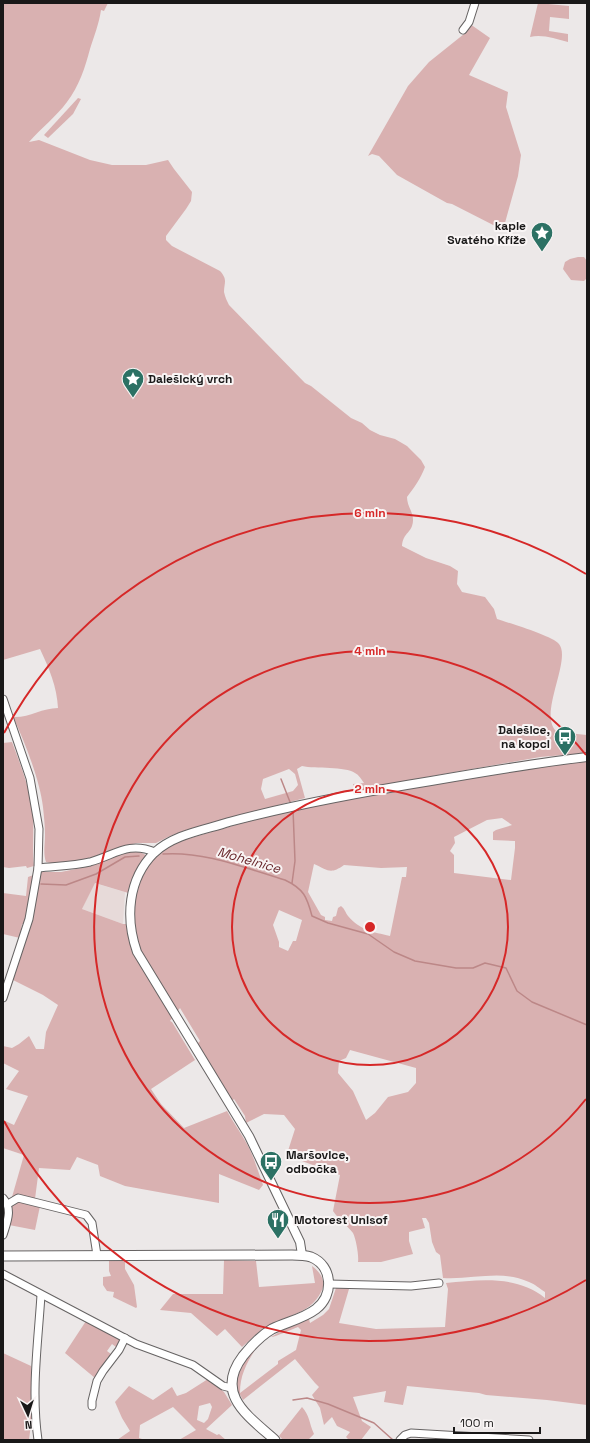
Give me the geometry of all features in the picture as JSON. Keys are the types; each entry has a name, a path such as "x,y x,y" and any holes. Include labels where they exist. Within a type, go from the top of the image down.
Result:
{"main road":[{"path":"3,1256 302,1255 310,1257 326,1270 329,1284 326,1298 316,1309 272,1329 251,1346 238,1363 231,1380 233,1395 240,1406 275,1440"}],"street":[{"path":"463,30 469,22 475,3"},
{"path":"3,699 30,778 39,829 38,868 29,919 3,998"},
{"path":"302,1255 300,1242 249,1136 136,948 131,928 131,899 139,876 147,861 155,852 166,844 192,833 269,811 356,793 587,756"},
{"path":"38,868 67,866 90,862 127,848 146,848 155,852"},
{"path":"3,1235 8,1222 9,1212 6,1201 18,1198 86,1215 92,1224 97,1255"},
{"path":"3,1274 136,1344 193,1365 224,1386 231,1388"},
{"path":"329,1284 411,1286 439,1283"},
{"path":"38,1440 35,1423 35,1372 41,1294"},
{"path":"92,1406 97,1381 119,1350 125,1338"},
{"path":"400,1440 405,1435 411,1433 529,1440"}],"shaded area":[{"path":"3,3 108,3 104,11 101,10 86,63 75,90 63,107 29,142 39,140 90,160 112,165 146,165 168,160 192,192 191,201 166,236 166,240 172,246 220,271 225,279 224,292 229,305 305,383 311,386 351,418 362,423 370,430 380,435 395,439 407,446 421,460 425,467 417,483 407,497 413,522 402,546 426,558 450,566 458,571 457,584 462,592 485,597 494,609 497,619 548,637 559,644 562,652 559,675 552,701 552,724 557,732 587,735 587,753 540,757 354,790 353,784 364,783 355,773 338,768 302,766 297,769 305,798 186,830 156,843 137,843 124,846 93,857 61,865 46,862 45,859 45,825 39,785 13,717 25,716 52,708 58,708 54,685 40,649 3,660","holes":["289,769 295,774 298,785 293,791 265,799 261,789 263,779"]},
{"path":"538,3 569,6 569,19 550,17 549,31 568,34 568,42 544,36 530,37"},
{"path":"470,24 490,38 469,75 508,92 506,107 521,155 518,176 503,230 452,204 447,203 397,175 379,156 372,154 368,156 408,86 429,62 464,34"},
{"path":"78,98 81,99 73,114 48,138 44,135"},
{"path":"578,257 584,257 587,261 587,278 584,281 571,280 563,269 565,262"},
{"path":"12,742 25,779 32,807 34,866 27,868 26,866 9,868 3,867 3,743"},
{"path":"587,761 587,1405 407,1386 403,1405 384,1402 386,1391 353,1397 362,1421 371,1427 361,1440 349,1440 346,1437 350,1432 337,1426 332,1417 324,1425 320,1408 312,1395 319,1387 295,1359 243,1400 237,1388 236,1378 240,1368 253,1350 255,1350 246,1365 242,1376 240,1393 278,1364 278,1361 296,1350 301,1330 298,1327 271,1337 309,1319 310,1323 323,1315 329,1309 336,1288 349,1287 339,1323 376,1329 445,1327 448,1289 446,1283 484,1280 510,1282 534,1291 545,1298 545,1292 531,1283 519,1278 508,1276 443,1278 440,1255 436,1252 432,1242 429,1223 426,1218 422,1218 425,1228 409,1232 409,1241 413,1254 381,1262 358,1262 357,1248 353,1233 333,1211 340,1175 291,1157 287,1154 295,1129 284,1115 264,1114 246,1123 245,1116 234,1099 232,1101 197,1044 200,1041 180,1008 170,1021 195,1060 151,1089 161,1104 184,1128 227,1111 247,1144 254,1159 263,1185 259,1190 219,1174 219,1203 125,1186 100,1176 98,1165 77,1157 70,1170 39,1168 35,1199 18,1196 12,1197 24,1155 3,1148 3,1120 14,1125 28,1096 6,1089 19,1071 3,1063 3,1046 12,1048 29,1036 36,1049 44,1049 46,1032 58,1005 43,995 13,980 31,925 22,924 20,938 3,934 3,893 26,896 28,877 42,872 61,872 91,866 121,853 137,851 144,854 152,861 165,848 184,840 280,812 547,766","holes":["502,818 512,825 493,832 493,840 515,841 511,880 454,873 454,855 450,851 455,843 454,837 487,820","314,864 326,870 332,871 344,865 381,868 407,867 406,877 402,877 390,936 367,930 357,924 348,916 341,906 338,908 336,916 333,917 332,921 325,920 325,917 321,915 308,892","95,883 135,895 133,924 123,924 82,909","279,910 302,920 296,941 293,941 288,951 279,947 279,942 273,925","350,1050 416,1068 416,1083 408,1092 388,1097 375,1113 366,1120 353,1091 338,1073 339,1061 346,1058"]},
{"path":"94,883 125,892 123,924 82,909"},
{"path":"15,1201 40,1206 35,1230 9,1225 11,1205"},
{"path":"109,1259 125,1259 125,1269 134,1285 136,1308 113,1297 114,1292 107,1291 103,1285 103,1277 111,1276 109,1271"},
{"path":"224,1260 256,1261 259,1287 315,1283 312,1266 322,1277 323,1288 316,1300 310,1306 303,1311 271,1324 255,1335 242,1347 225,1329 217,1336 191,1313 160,1310 173,1294 223,1294"},
{"path":"86,1321 119,1338 121,1341 118,1347 112,1344 107,1351 111,1354 111,1357 95,1378 65,1353"},
{"path":"3,1353 31,1366 32,1416 29,1440 3,1440"},
{"path":"208,1379 224,1392 232,1405 206,1429 217,1435 219,1434 226,1440 179,1440 196,1430 173,1407 140,1425 139,1438 145,1440 117,1440 130,1431 115,1402 129,1386 153,1400 172,1387 177,1396 186,1393","holes":["210,1403 212,1407 208,1419 204,1423 197,1420 199,1406"]},
{"path":"302,1407 305,1410 314,1434 308,1440 283,1440 279,1436"}],"waterway":[{"path":"281,779 290,802"},
{"path":"292,883 295,861 293,809"},
{"name":"Mohelnice","path":"163,854 194,855 224,861 285,880 301,890 304,894 312,916 328,923 368,934 394,952 415,961 456,968 473,968 485,963 506,968 517,991 532,1002 587,1025"},
{"name":"Mohelnice","path":"41,884 66,885 96,874 125,857 139,856"},
{"path":"293,1400 307,1398 328,1404 374,1423 393,1440"}],"place":[{"name":"kaple Svatého Kříže","path":"542,252"},
{"name":"Dalešický vrch","path":"133,398"},
{"name":"Dalešice, na kopci","path":"565,756"},
{"name":"Maršovice, odbočka","path":"271,1182"},
{"name":"Motorest Unisof","path":"278,1240"}]}
